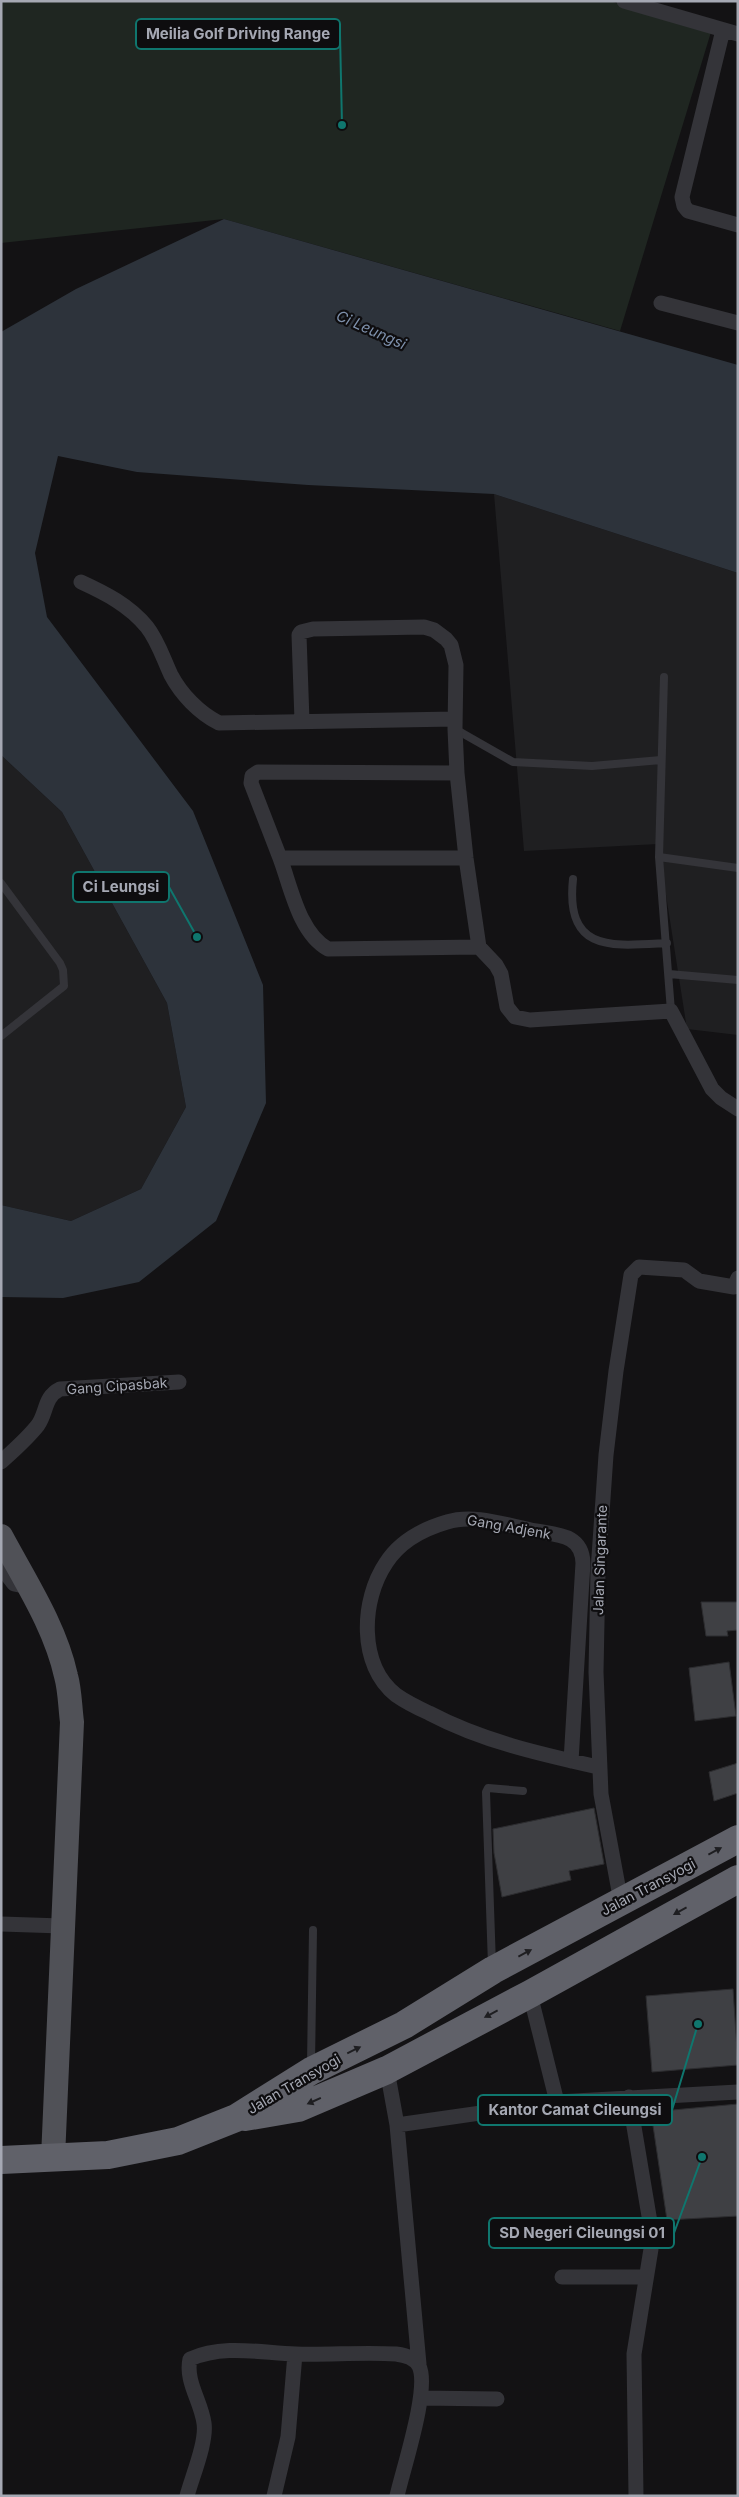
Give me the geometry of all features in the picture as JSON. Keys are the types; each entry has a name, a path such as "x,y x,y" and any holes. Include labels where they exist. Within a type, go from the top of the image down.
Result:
{"highway":[{"name":"Jalan Transyogi","path":"236,2118 311,2071 404,2025 493,1970 738,1839"},
{"name":"Jalan Transyogi","path":"236,2118 298,2108 387,2070 530,1994 738,1879"},
{"path":"1,2160 108,2155 178,2141 236,2118"}],"main road":[{"path":"1,1536 29,1587 57,1645 67,1676 72,1722 53,2158"}],"street":[{"path":"624,1 738,34"},
{"path":"723,30 682,197 684,206 688,211 738,225"},
{"path":"661,303 738,324"},
{"path":"81,582 117,599 146,626 160,648 172,676 206,716 219,723 302,721 455,724"},
{"path":"302,721 299,635 301,632 312,629 405,627 429,628 446,638 451,645 456,665 455,724 457,772 466,858 479,947 496,965 501,974 507,1007 515,1017 530,1020 671,1011 712,1089 721,1098 738,1109"},
{"path":"457,772 258,772 252,776 250,783 306,924 320,944 328,949 479,947"},
{"path":"280,858 466,858"},
{"name":"Jalan Singarante","path":"621,1902 607,1833 598,1767 596,1672 602,1502 616,1371 631,1275 639,1267 684,1270 700,1281 734,1287 738,1278"},
{"name":"Gang Cipasbak","path":"1,1462 25,1440 40,1422 53,1392 60,1389 179,1382"},
{"name":"Gang Adjenk","path":"571,1761 583,1563 581,1548 577,1543 542,1532 468,1518 449,1521 422,1531 407,1540 386,1563 372,1593 368,1632 374,1666 381,1679 396,1694 456,1727 517,1748 571,1761 598,1767"},
{"path":"1,1567 14,1584 29,1587"},
{"path":"1,1924 62,1926"},
{"path":"530,1994 557,2102"},
{"path":"387,2070 396,2125 418,2364 423,2378 421,2398 397,2496"},
{"path":"396,2125 557,2102 738,2092"},
{"path":"629,2097 650,2222 651,2249 634,2354 636,2496"},
{"path":"562,2278 646,2277"},
{"path":"187,2496 204,2436 205,2424 188,2370 190,2359 202,2354 242,2349 295,2354 396,2354 407,2356 418,2364"},
{"path":"274,2496 288,2437 295,2354"},
{"path":"421,2398 497,2399"}],"lane":[{"path":"664,677 659,857 671,1011"},
{"path":"455,724 513,762 592,766 661,760"},
{"path":"659,857 738,868"},
{"path":"572,879 570,900 573,917 592,937 604,944 618,946 667,943"},
{"path":"1,883 60,963 64,977 64,986 1,1036"},
{"path":"669,974 738,980"},
{"path":"493,1970 486,1792 488,1788 493,1786 523,1791"},
{"path":"311,2071 312,1930"}],"shaded area":[{"path":"1,1 610,1 711,32 620,331 224,219 1,243"},
{"path":"494,494 738,573 738,1035 687,1029 658,844 524,851"},
{"path":"1,755 62,812 167,1003 186,1107 141,1189 71,1221 1,1205"}],"water":[{"path":"224,219 738,365 738,573 494,494 308,485 137,472 58,456 35,553 47,617 193,811 263,985 266,1103 216,1221 139,1282 63,1298 1,1297 1,1205 71,1221 141,1189 186,1107 167,1003 62,812 1,755 1,332 76,289"}],"building":[{"path":"701,1602 738,1602 738,1630 727,1631 728,1636 706,1636"},
{"path":"729,1662 736,1716 695,1721 689,1668"},
{"path":"738,1763 738,1793 714,1801 709,1772"},
{"path":"594,1808 604,1864 569,1871 571,1880 502,1897 494,1853 493,1829"},
{"path":"733,1989 738,2065 652,2072 646,1996"},
{"path":"738,2104 738,2216 667,2220 651,2112"}],"place":[{"name":"Meilia Golf Driving Range","path":"342,125"},
{"name":"Ci Leungsi","path":"197,937"},
{"name":"Kantor Camat Cileungsi","path":"698,2024"},
{"name":"SD Negeri Cileungsi 01","path":"702,2157"}]}
